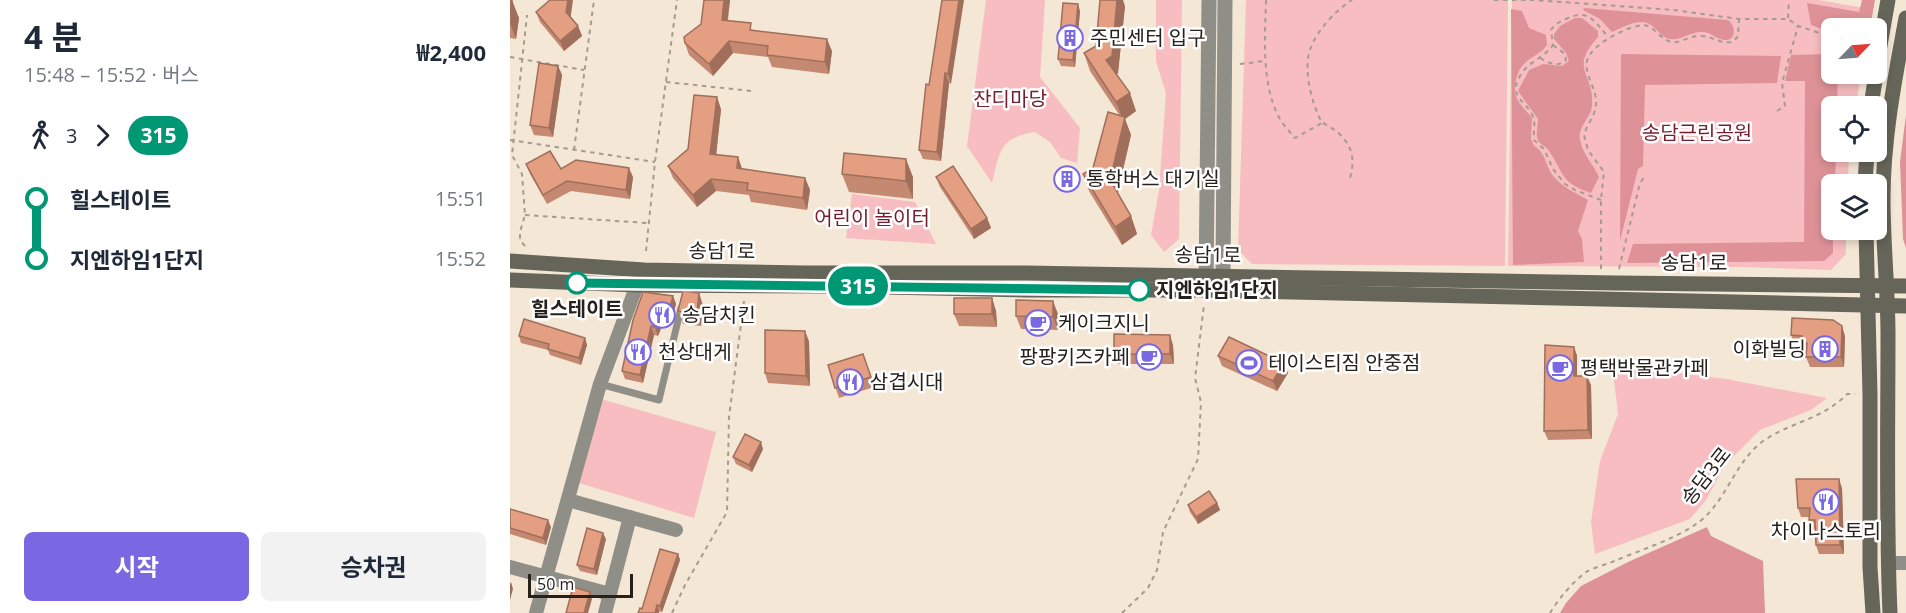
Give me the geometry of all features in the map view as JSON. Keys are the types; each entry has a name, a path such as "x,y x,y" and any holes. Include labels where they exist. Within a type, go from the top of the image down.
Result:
{"main road":[{"path":"1885,18 1888,0"},
{"path":"1890,613 1888,306 1883,198 1885,150 1891,99 1906,18"},
{"path":"1866,240 1869,304 1870,567 1873,613"},
{"name":"송담1로","path":"510,261 644,270 1207,283 1906,286"},
{"name":"송담1로","path":"510,280 637,285 1037,290 1207,283"},
{"name":"송담1로","path":"1224,283 1906,306"},
{"path":"1868,285 1888,306"}],"street":[{"path":"1207,283 1209,0"},
{"path":"1224,283 1225,0"},
{"path":"536,613 600,384 637,285"},
{"path":"568,500 676,530"},
{"path":"605,613 630,517"},
{"path":"1888,563 1906,563"},
{"path":"510,567 610,594"}],"lane":[{"path":"600,384 659,400 686,285"}],"path":[{"path":"574,150 594,0"},
{"path":"646,251 647,223 677,0"},
{"path":"1266,0 1265,61 1268,83 1280,119 1294,138 1322,123"},
{"path":"1350,178 1354,156 1347,142 1337,130 1322,123 1308,82 1310,50 1337,9 1352,0"},
{"path":"1494,0 1533,0 1674,10 1739,19 1788,19 1798,26 1821,33"},
{"path":"1788,19 1789,0"},
{"path":"1540,58 1554,64 1562,64 1566,60 1565,54 1553,45 1551,30 1556,23 1577,13 1583,13 1594,21 1609,38"},
{"path":"527,15 512,155 522,174 525,215 520,240 530,249"},
{"path":"1601,272 1601,200 1604,172 1588,150 1584,135 1596,112 1587,61 1598,46 1609,38 1644,25 1651,28 1662,39 1670,41 1676,42 1702,36 1726,43 1733,42 1738,36 1739,19"},
{"path":"1777,111 1785,106 1782,83 1798,26"},
{"path":"1553,45 1522,73 1516,87 1519,99 1534,119 1534,140 1544,149 1553,169 1565,184 1601,200"},
{"path":"510,57 584,70"},
{"path":"1234,65 1265,61"},
{"path":"665,82 752,91"},
{"path":"512,141 655,162"},
{"path":"1617,283 1617,274 1640,183 1645,176"},
{"path":"525,215 647,223"},
{"path":"1122,613 1148,588 1156,570 1163,532 1198,459 1201,402 1195,378 1207,283"},
{"path":"672,613 685,585 727,512 729,417 747,285"},
{"name":"송담3로","path":"1550,613 1556,603 1587,572 1684,531 1700,521 1715,506 1743,461 1758,445 1775,434 1832,408 1847,394 1870,394"}],"green space":[{"name":"잔디마당","path":"986,0 1045,0 1040,77 1080,128 1077,163 1061,158 1050,142 1035,132 1008,142 1000,154 992,183 967,146"},
{"path":"1156,0 1182,0 1179,239 1164,252 1151,235 1159,190 1166,93 1156,61"},
{"path":"1246,0 1508,0 1505,266 1252,264 1238,250"},
{"name":"송담근린공원","path":"1512,0 1819,0 1864,8 1865,18 1821,18 1821,84 1859,84 1858,96 1821,96 1821,162 1849,162 1848,174 1821,174 1821,240 1846,240 1846,254 1831,270 1739,267 1508,266"},
{"name":"어린이 놀이터","path":"852,194 915,202 936,244 846,238"},
{"path":"1622,366 1726,379 1827,398 1811,410 1760,430 1725,465 1706,500 1690,519 1595,554 1591,522 1600,461 1618,414 1613,372"},
{"path":"601,399 716,432 694,518 576,482"}],"shaded area":[{"path":"1862,0 1875,0 1872,18 1821,18 1821,28 1811,25 1807,3 1859,12"},
{"path":"1584,8 1728,20 1733,26 1734,33 1728,40 1702,32 1670,39 1650,24 1639,22 1612,32 1600,19 1583,10"},
{"path":"1511,9 1522,11 1529,28 1546,35 1547,45 1520,69 1515,92 1518,101 1532,118 1531,139 1534,146 1541,153 1552,174 1562,185 1588,200 1578,231 1582,239 1584,262 1513,265"},
{"path":"1575,18 1582,18 1598,31 1598,37 1585,57 1585,72 1592,95 1592,106 1580,131 1583,150 1599,177 1591,193 1568,181 1548,149 1539,142 1538,119 1518,91 1529,70 1543,64 1562,66 1569,61 1566,53 1554,39 1554,34 1560,26"},
{"path":"1621,54 1781,56 1777,83 1645,85 1643,166 1638,169 1620,241"},
{"path":"1821,54 1821,84 1838,84 1837,96 1821,96 1821,162 1836,162 1835,174 1821,174 1821,240 1833,240 1833,253 1824,261 1627,263 1633,244 1804,242 1805,81 1785,81 1791,55"},
{"path":"1906,115 1906,248 1903,239 1900,162"},
{"path":"1707,527 1711,536 1763,561 1765,613 1560,613 1581,586 1628,562"}],"building":[{"path":"550,0 568,0 566,12 578,26 560,41 536,12"},
{"path":"704,0 724,0 722,20 751,23 750,30 827,39 825,62 767,55 768,46 729,41 709,64 685,43 684,37 701,24"},
{"path":"942,0 959,0 948,74 945,73 937,152 919,150 926,84 929,85"},
{"path":"1100,0 1117,0 1112,56 1106,60 1130,93 1116,102 1084,53 1096,46"},
{"name":"주민센터 입구","path":"1063,3 1078,4 1073,60 1058,59"},
{"path":"539,63 558,66 549,128 530,125"},
{"path":"694,95 717,97 710,154 738,157 737,168 805,178 803,198 747,190 748,183 711,179 693,195 668,166 688,149"},
{"path":"1108,112 1125,117 1110,180 1131,216 1115,227 1083,174 1093,168"},
{"path":"550,151 561,169 576,160 629,168 626,190 567,181 543,195 526,164"},
{"path":"844,153 906,159 906,181 842,174"},
{"path":"953,166 987,218 971,229 936,177"},
{"path":"683,291 699,293 697,313 678,311"},
{"path":"643,292 673,296 668,314 659,317 655,327 651,326 640,375 622,371 633,320"},
{"path":"954,298 992,298 992,314 954,314"},
{"path":"1016,300 1053,301 1053,317 1016,316"},
{"name":"이화빌딩","path":"1792,318 1833,320 1842,326 1841,357 1806,357 1807,343 1802,343 1802,336 1791,335"},
{"path":"524,319 585,338 579,358 548,349 549,344 519,336"},
{"path":"765,330 805,331 806,376 765,373"},
{"path":"1114,334 1170,335 1170,354 1114,354"},
{"path":"1229,337 1284,363 1273,381 1218,356"},
{"path":"1545,345 1574,347 1574,376 1587,376 1588,430 1544,431"},
{"path":"863,354 871,377 835,388 828,365"},
{"path":"745,434 761,442 749,465 733,457"},
{"path":"1796,479 1839,479 1840,545 1816,545 1815,520 1809,520 1810,508 1798,508"},
{"path":"1209,491 1217,503 1196,517 1188,505"},
{"path":"510,509 548,520 543,538 510,528"},
{"path":"587,528 603,533 594,569 577,565"},
{"path":"660,549 678,554 660,606 657,605 655,613 638,613 640,608 642,609"},
{"path":"573,587 590,592 584,613 566,613"}],"bus line":[{"name":"315","path":"577,283 1139,290"}],"place":[{"name":"주민센터 입구","path":"1070,38"},
{"name":"통학버스 대기실","path":"1067,179"},
{"name":"힐스테이트","path":"577,283"},
{"name":"지엔하임1단지","path":"1139,290"},
{"name":"송담치킨","path":"662,315"},
{"name":"케이크지니","path":"1038,323"},
{"name":"이화빌딩","path":"1825,349"},
{"name":"천상대게","path":"638,352"},
{"name":"팡팡키즈카페","path":"1149,357"},
{"name":"테이스티짐 안중점","path":"1249,363"},
{"name":"평택박물관카페","path":"1560,368"},
{"name":"삼겹시대","path":"850,382"},
{"name":"차이나스토리","path":"1826,502"}]}
